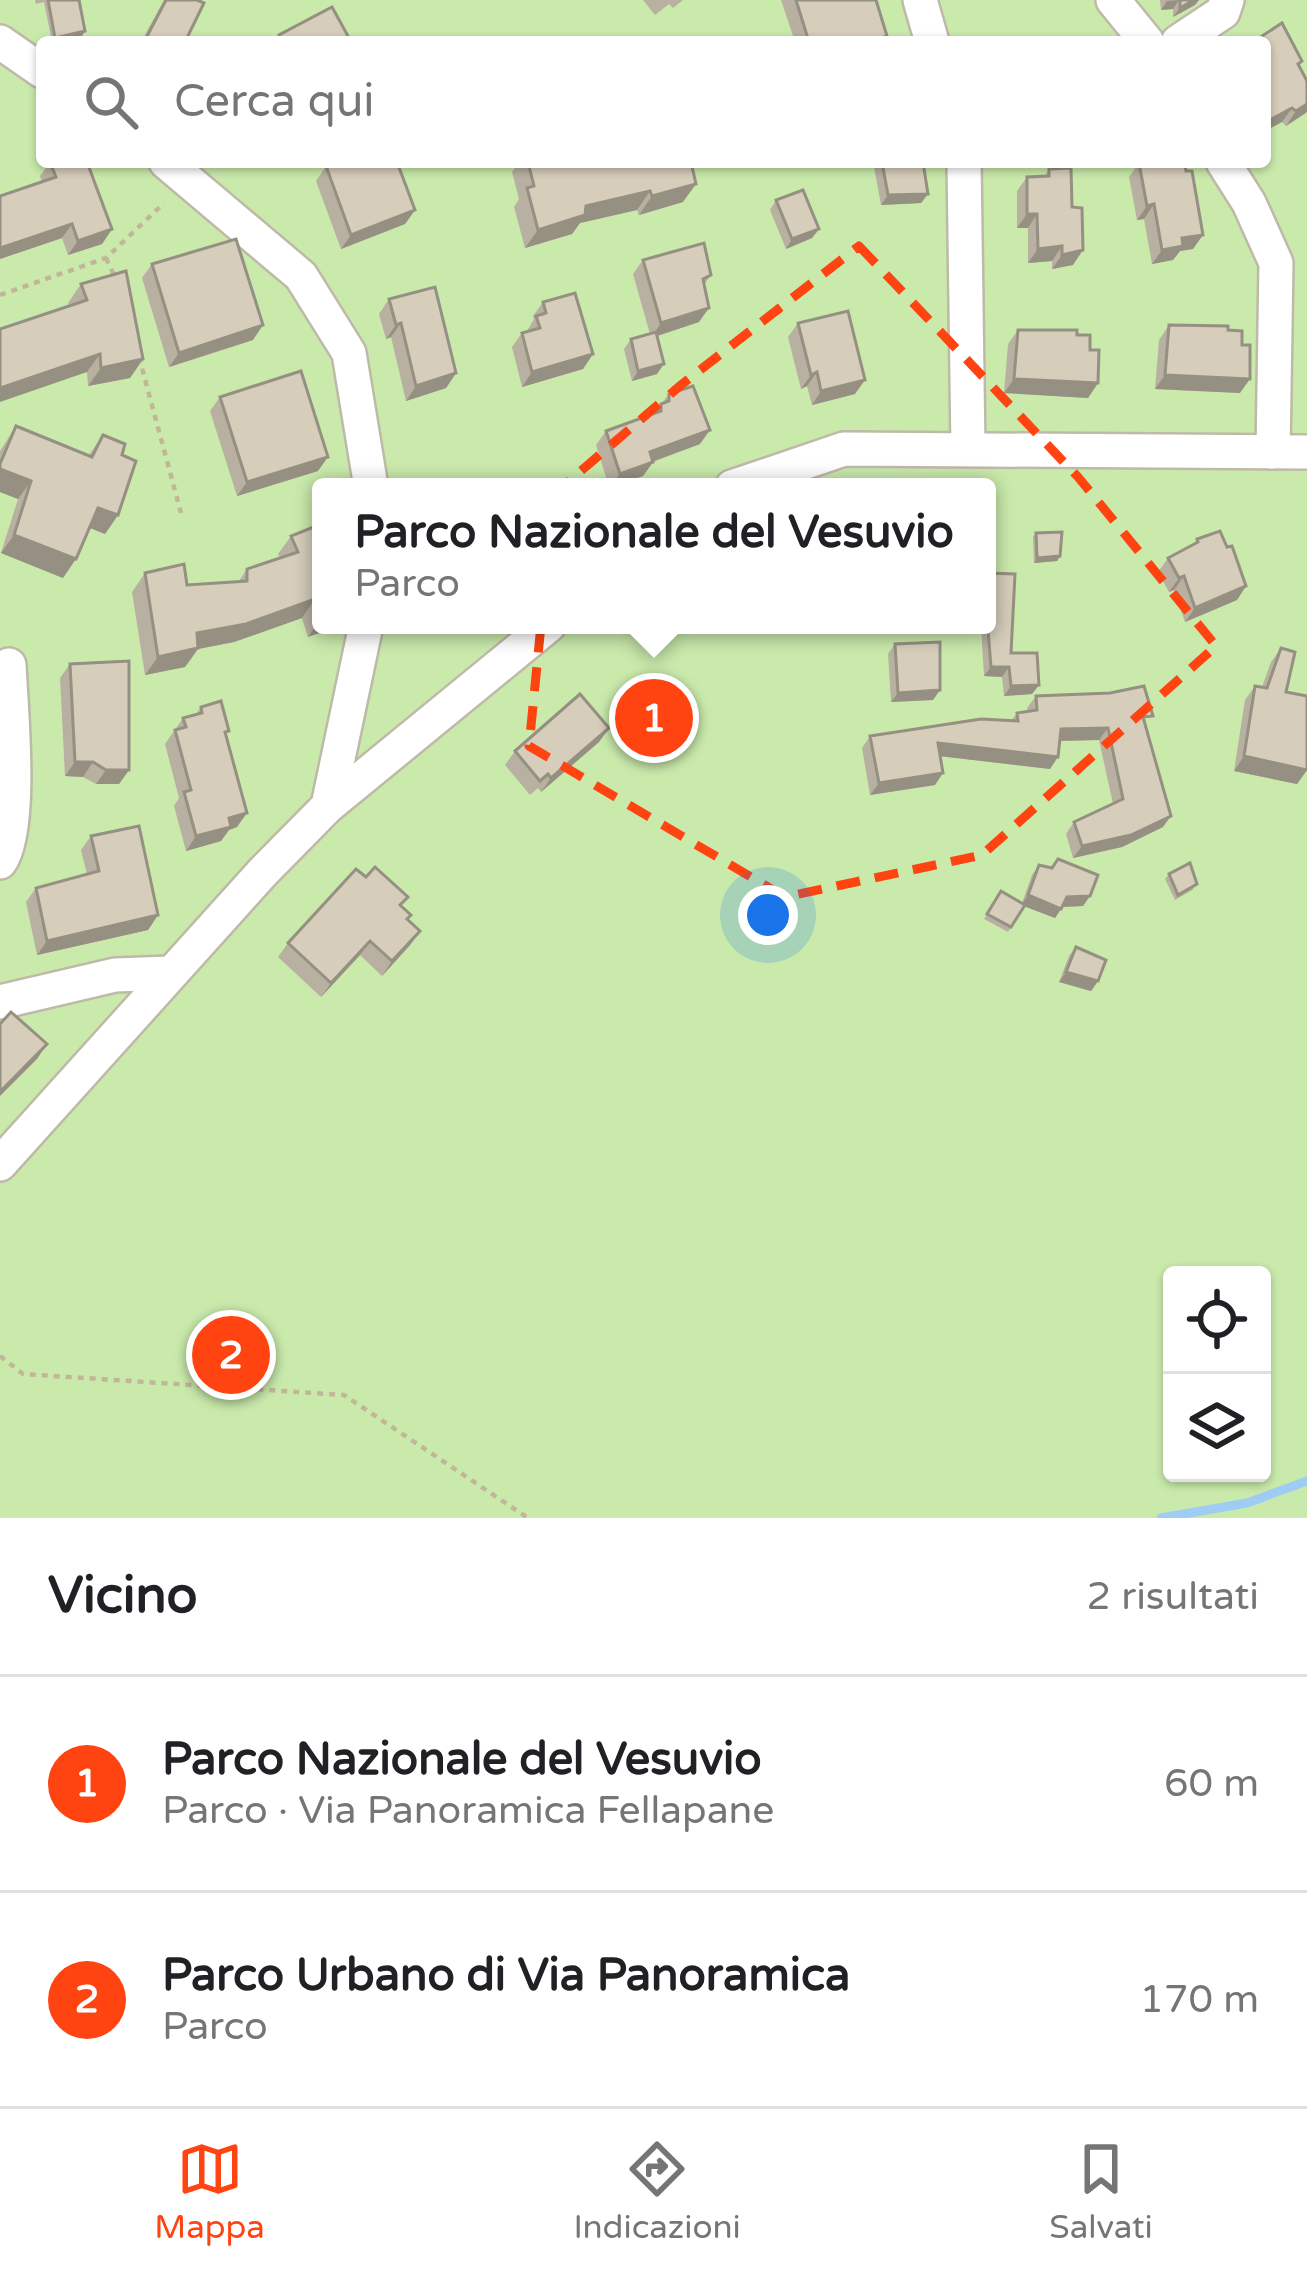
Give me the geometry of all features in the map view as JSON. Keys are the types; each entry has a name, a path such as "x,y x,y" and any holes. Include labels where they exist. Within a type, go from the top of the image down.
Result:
{"street":[{"path":"920,0 930,36"},
{"path":"1113,0 1142,36"},
{"path":"1187,36 1223,12 1227,0"},
{"path":"0,42 36,67"},
{"path":"174,168 301,276 349,353 370,478"},
{"path":"964,168 968,449"},
{"path":"1227,168 1249,203 1276,263 1273,452"},
{"path":"759,478 844,449 1307,452"},
{"path":"328,806 364,634"},
{"path":"0,1164 328,806 538,634"},
{"path":"0,862 9,850 12,803 9,665"},
{"path":"0,1002 115,975 171,974"}],"path":[{"path":"0,295 106,258 171,196 174,168"},
{"path":"106,258 117,281"},
{"path":"139,355 181,513"},
{"path":"0,1356 23,1374 344,1395 528,1518"}],"highlighted area":[{"path":"859,246 1078,477 1216,646 982,855 785,897 529,746 554,494 681,385"}],"green space":[{"path":"0,0 1307,0 1307,1518 0,1518"}],"building":[{"path":"48,0 79,0 85,31 55,36"},
{"path":"166,0 204,3 188,36 147,36"},
{"path":"796,0 876,0 887,36 807,36"},
{"path":"332,7 348,36 279,36"},
{"path":"1282,23 1307,81 1307,104 1271,119 1271,36 1262,36"},
{"path":"52,168 89,168 112,229 78,241 72,224 0,248 0,196 56,177"},
{"path":"327,168 399,168 415,210 351,235"},
{"path":"530,168 692,168 696,184 586,206 585,215 538,230 527,188 534,186"},
{"path":"883,168 924,168 928,194 888,195"},
{"path":"1071,168 1072,207 1082,208 1083,250 1062,255 1062,246 1038,249 1037,214 1027,214 1027,177"},
{"path":"1140,168 1192,171 1203,235 1182,238 1183,246 1162,250 1154,204 1147,206"},
{"path":"803,190 819,229 792,239 776,200"},
{"path":"236,239 263,325 179,353 152,264"},
{"path":"704,243 711,275 703,279 709,308 661,323 643,260"},
{"path":"126,271 143,359 101,368 100,354 0,388 0,329 87,300 81,284"},
{"path":"435,287 456,373 416,386 401,323 396,325 389,299"},
{"path":"575,293 593,354 532,372 522,333 540,328 536,316 546,313 543,302"},
{"path":"848,311 865,380 821,391 817,372 811,375 798,323"},
{"path":"1169,325 1228,326 1228,330 1242,331 1242,345 1250,345 1250,379 1165,375"},
{"path":"1018,330 1077,330 1077,335 1090,335 1090,350 1099,350 1098,383 1014,379"},
{"path":"656,332 664,364 638,371 631,339"},
{"path":"301,371 328,457 247,482 220,397"},
{"path":"693,386 710,430 650,452 653,462 620,474 606,431 661,411 669,394"},
{"path":"16,426 92,457 103,435 125,444 122,455 136,461 118,515 98,508 76,559 14,535 31,481 0,469"},
{"path":"312,528 312,600 246,624 197,633 198,648 158,657 145,573 184,564 187,585 247,581 247,569 298,552 291,536"},
{"path":"1220,531 1227,547 1232,546 1246,586 1195,608 1184,576 1179,578 1168,558"},
{"path":"1062,532 1060,556 1037,558 1036,533"},
{"path":"996,573 1015,574 1011,653 1037,653 1039,685 1011,686 1009,667 991,667 988,634 996,634"},
{"path":"940,642 940,690 898,693 895,644"},
{"path":"1281,648 1295,652 1286,692 1307,696 1307,770 1244,756 1255,686 1267,688"},
{"path":"129,661 129,770 75,762 70,664"},
{"path":"1144,686 1153,716 1143,717 1171,816 1131,835 1082,846 1074,822 1123,799 1108,728 1061,729 1058,757 938,743 943,773 879,783 870,736 981,719 1018,721 1017,713 1037,710 1036,696 1110,693"},
{"path":"580,694 609,728 551,778 548,774 540,781 515,751"},
{"path":"221,701 247,813 229,818 231,827 196,836 184,792 191,790 175,730 186,727 183,718"},
{"path":"139,826 158,915 47,941 36,888 99,871 91,836"},
{"path":"1058,859 1098,875 1090,896 1067,897 1061,909 1028,895 1039,865 1052,868"},
{"path":"1190,863 1197,884 1178,895 1169,874"},
{"path":"375,867 408,897 400,905 420,931 392,961 370,941 331,983 288,943 356,869 366,877"},
{"path":"1001,891 1025,905 1011,927 987,914"},
{"path":"1076,947 1106,960 1098,981 1066,972"},
{"path":"11,1012 47,1044 0,1092 0,1024"}],"waterway":[{"path":"1161,1518 1247,1503 1307,1481"}],"place":[{"name":"Parco Nazionale del Vesuvio","path":"654,718"},
{"name":"Parco Urbano di Via Panoramica","path":"231,1355"}]}
